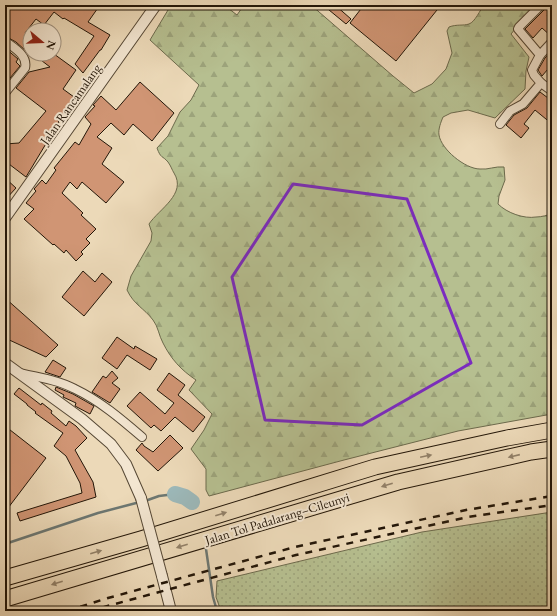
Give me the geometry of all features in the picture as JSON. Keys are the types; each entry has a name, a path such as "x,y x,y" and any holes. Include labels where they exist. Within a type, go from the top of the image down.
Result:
{"highway":[{"name":"Jalan Tol Padalarang–Cileunyi","path":"5,578 141,539 375,467 507,438 552,430"},
{"name":"Jalan Tol Padalarang–Cileunyi","path":"5,599 398,482 531,452 552,449"}],"street":[{"name":"Jalan Rancamalang","path":"5,218 156,5"},
{"path":"540,55 518,29 541,5"},
{"path":"5,41 22,54 26,63 25,68 5,93"},
{"path":"552,42 540,55 532,70 534,75 541,83 552,91"},
{"path":"500,124 510,111 523,104 541,83"},
{"path":"5,363 82,419 111,444 126,464 141,498 171,611"},
{"path":"19,373 41,377 75,388 100,403 142,438"}],"highlighted area":[{"path":"293,184 407,199 471,363 362,425 265,420 232,277"}],"green space":[{"path":"171,5 224,5 237,15 244,5 311,5 414,93 432,84 446,69 452,53 447,31 449,27 467,25 471,23 484,5 535,5 511,34 529,57 526,71 525,89 495,118 468,110 451,113 443,117 439,135 444,146 449,152 468,166 483,169 504,167 505,180 499,196 498,204 502,207 511,213 526,217 540,217 552,214 552,414 458,431 209,496 206,490 206,469 191,449 204,430 212,414 189,390 196,380 181,368 169,354 160,337 155,322 136,303 127,290 131,276 151,241 152,233 149,224 170,201 177,188 177,181 169,163 161,155 157,148 168,136 180,112 191,100 199,85 150,40"},
{"path":"552,512 552,611 221,611 216,597 217,581 422,532"}],"building":[{"path":"9,5 100,5 88,22 110,35 101,50 83,73 75,64 94,36 64,18 63,19 54,12 46,22 40,22 36,19 34,22 22,22 22,47 5,36 5,11"},
{"path":"323,5 335,5 351,19 346,24"},
{"path":"364,5 441,5 396,61 350,23"},
{"path":"546,5 552,5 552,10 547,16 552,20 552,37 542,28 533,38 525,29 545,9"},
{"path":"5,48 18,59 16,62 20,66 5,84"},
{"path":"552,50 552,72 548,69 542,76 538,70"},
{"path":"62,60 76,70 63,89 74,97 58,121 59,122 26,177 5,161 5,144 19,143 46,111 16,88 29,72 50,67 43,62 62,62"},
{"path":"140,82 174,113 152,141 133,124 124,135 111,123 97,137 112,148 102,164 124,182 106,203 82,182 77,189 70,182 62,193 83,213 81,215 96,229 86,239 90,243 81,252 83,254 76,261 66,250 64,253 54,244 53,245 24,219 34,209 26,203 36,191 34,189 42,180 46,184 56,170 54,168 75,142 79,145 91,124 85,117 95,106 93,105 101,96 116,110"},
{"path":"540,92 552,101 552,124 535,110 524,124 529,128 521,138 506,125 514,115 527,108"},
{"path":"5,178 16,188 5,200"},
{"path":"83,271 95,282 102,273 112,282 84,316 62,297"},
{"path":"5,298 58,345 46,357 5,338"},
{"path":"117,337 134,349 135,346 157,359 150,370 127,355 117,369 102,358"},
{"path":"53,360 66,368 60,377 45,372"},
{"path":"112,371 118,378 112,383 120,389 110,403 92,392 103,376 106,378"},
{"path":"169,373 185,385 178,395 205,417 193,432 175,417 161,431 154,425 151,428 127,406 140,392 165,414 174,403 157,390"},
{"path":"56,387 73,394 94,406 90,414 75,406 76,403 63,397 64,395 55,390"},
{"path":"19,388 41,405 42,403 52,411 51,413 66,426 69,421 76,426 87,438 75,450 93,482 96,497 20,521 17,513 82,493 80,483 66,456 54,446 63,433 35,413 36,412 14,394"},
{"path":"5,426 46,458 5,512"},
{"path":"170,435 183,448 158,471 136,450 142,443 153,452"}],"waterway":[{"path":"145,501 159,496 175,494"},
{"path":"175,494 185,497 192,502"},
{"path":"5,544 98,513 140,502"},
{"path":"206,549 213,597 217,611"}],"railway":[{"path":"67,611 108,598 295,547 466,510 552,496"},
{"path":"89,611 296,555 468,517 552,505"}]}
